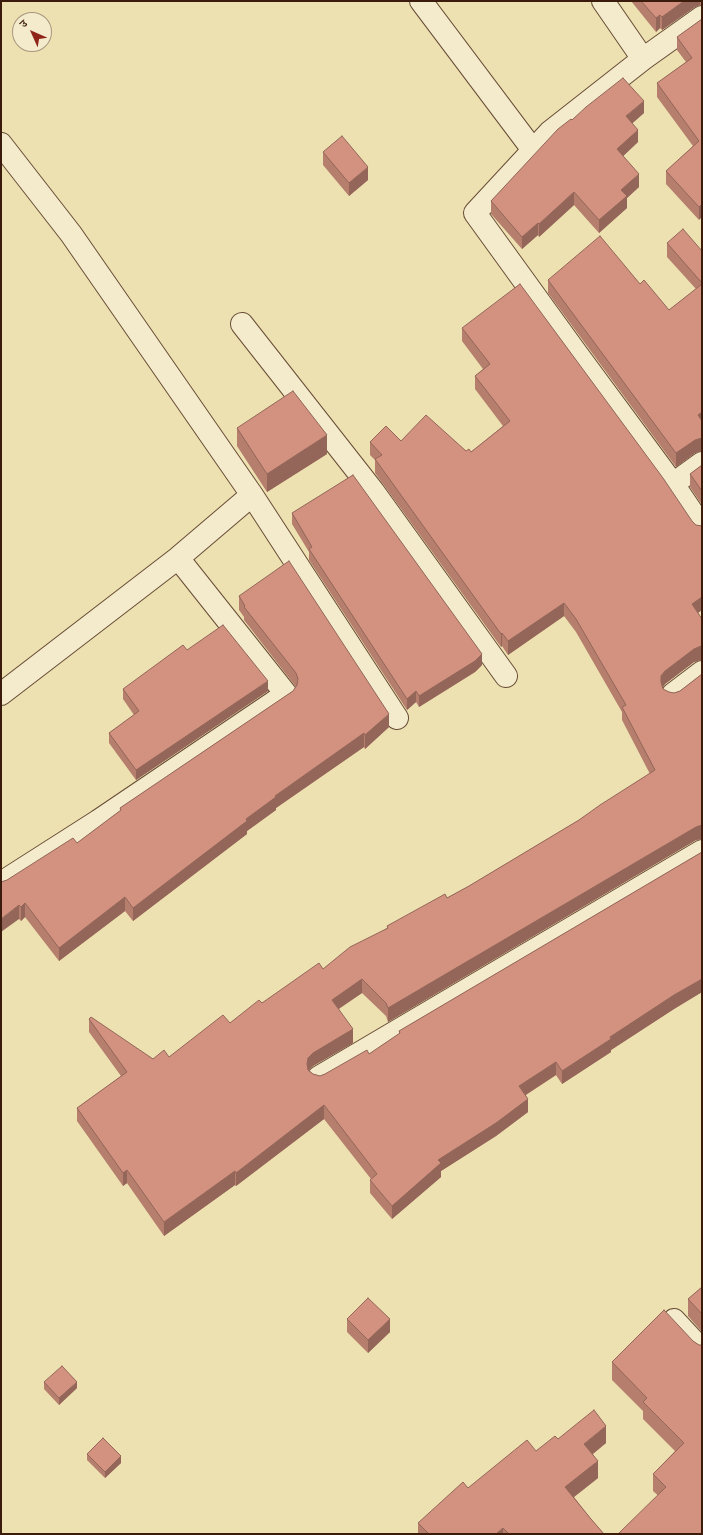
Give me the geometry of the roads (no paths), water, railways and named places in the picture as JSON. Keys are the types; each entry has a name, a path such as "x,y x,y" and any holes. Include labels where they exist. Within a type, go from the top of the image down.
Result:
{"street":[{"path":"422,1 533,150"},
{"path":"603,1 643,59"},
{"path":"702,18 643,59 550,132 475,213 702,527"},
{"path":"1,144 71,234 252,495 397,718"},
{"path":"242,324 373,491 506,676"},
{"path":"672,484 702,463"},
{"path":"1,694 178,558 252,495"},
{"path":"1,883 98,821 286,694 178,558"},
{"path":"673,694 702,672"},
{"path":"319,1077 702,850"},
{"path":"674,1320 702,1350"}]}
